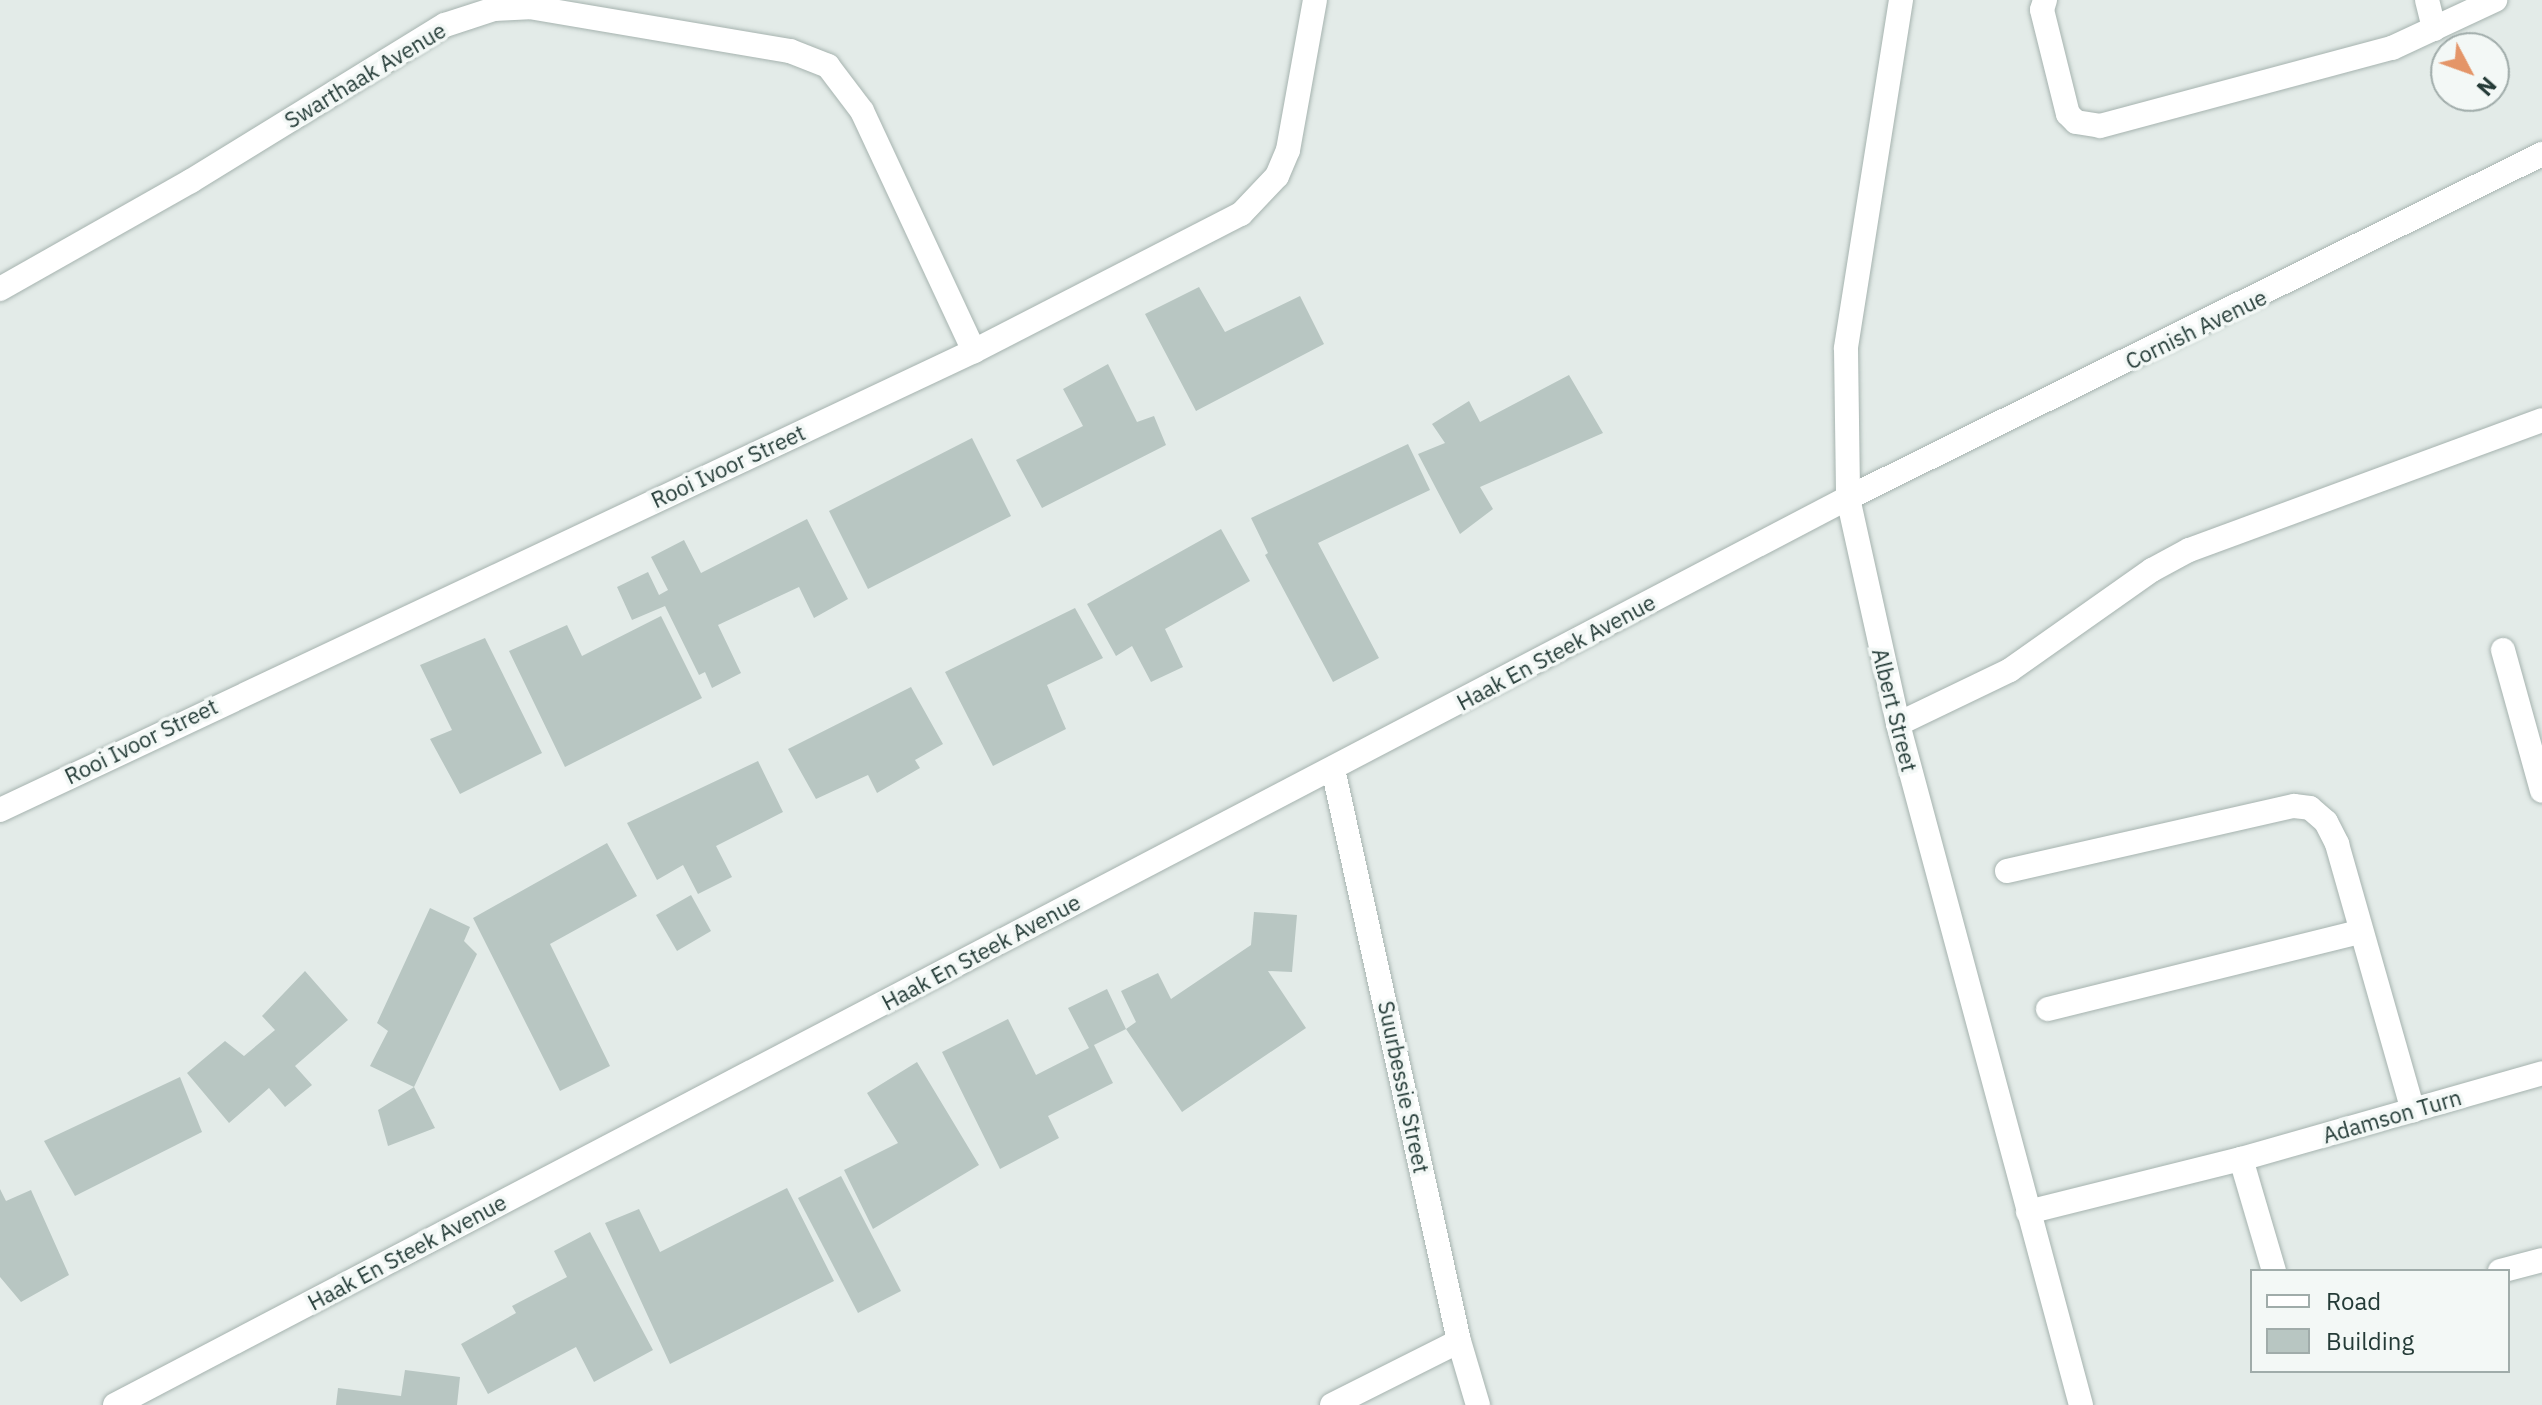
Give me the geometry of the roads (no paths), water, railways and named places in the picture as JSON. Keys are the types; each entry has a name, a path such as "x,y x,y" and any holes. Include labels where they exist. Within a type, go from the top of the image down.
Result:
{"street":[{"name":"Rooi Ivoor Street","path":"0,810 974,351 1196,239 1257,202 1277,176 1288,150 1315,0"},
{"name":"Albert Street","path":"1901,0 1846,349 1848,498 1898,724 2081,1405"},
{"path":"2045,0 2042,10 2068,114 2076,122 2100,126 2392,48 2495,0"},
{"path":"2427,0 2434,29"},
{"name":"Swarthaak Avenue","path":"0,289 191,181 445,25 494,9 529,7 790,51 828,66 862,111 974,351"},
{"name":"Cornish Avenue","path":"1848,498 2542,154"},
{"path":"1898,724 2010,670 2141,577 2189,550 2542,420"},
{"name":"Haak En Steek Avenue","path":"115,1405 1848,498"},
{"path":"2503,650 2542,791"},
{"name":"Suurbessie Street","path":"1333,769 1459,1341 1478,1405"},
{"path":"2007,871 2294,806 2310,808 2332,831 2413,1110"},
{"path":"2048,1009 2359,932"},
{"name":"Adamson Turn","path":"2028,1212 2241,1159 2542,1073"},
{"path":"2241,1159 2273,1269"},
{"path":"2508,1269 2542,1260"},
{"path":"1332,1405 1459,1341"}]}
